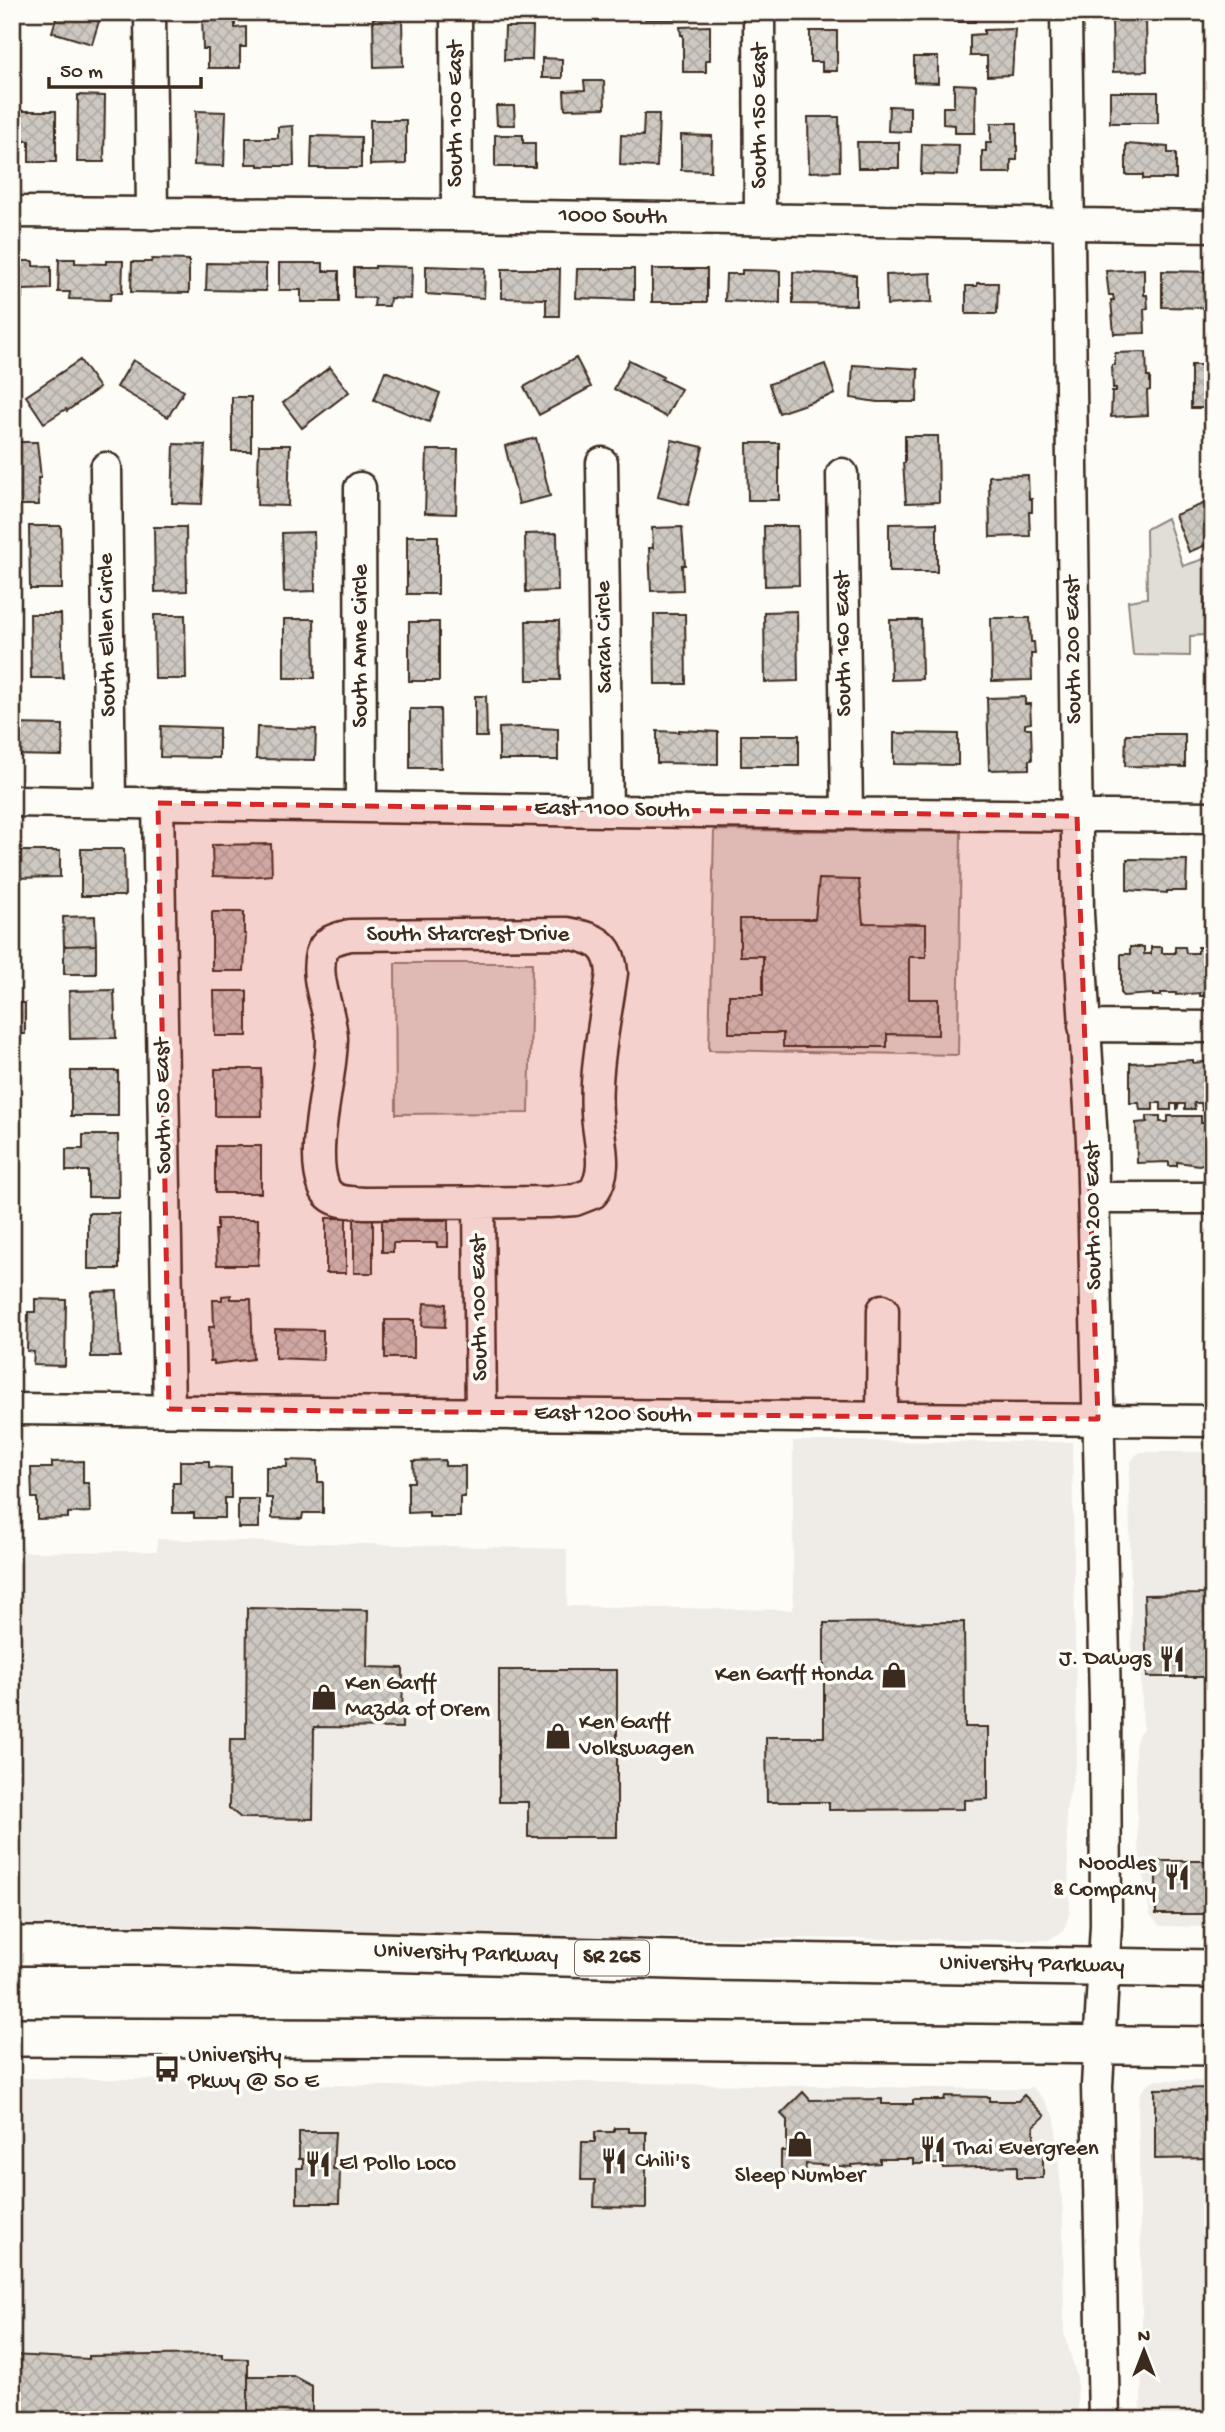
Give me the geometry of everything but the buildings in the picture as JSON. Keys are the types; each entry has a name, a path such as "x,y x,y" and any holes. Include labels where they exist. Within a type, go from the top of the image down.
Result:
{"main road":[{"name":"University Parkway","path":"12,1946 158,1946 708,1961 1213,1969"},
{"path":"12,2037 1213,2046"}],"street":[{"path":"150,12 152,214"},
{"name":"South 100 East","path":"456,12 457,215"},
{"name":"South 150 East","path":"759,12 760,219"},
{"name":"South 200 East","path":"1066,12 1078,946 1090,1091 1094,1198 1105,1702 1106,1911 1097,2094 1104,2420"},
{"name":"1000 South","path":"12,212 457,215 1213,226"},
{"name":"Sarah Circle","path":"602,463 607,811"},
{"name":"South Ellen Circle","path":"106,468 110,801"},
{"name":"South 160 East","path":"842,474 847,813"},
{"name":"South Anne Circle","path":"360,488 361,805"},
{"name":"East 1100 South","path":"12,801 1213,817"},
{"name":"South 50 East","path":"158,803 169,1409"},
{"name":"South Starcrest Drive","path":"567,933 589,937 608,952 612,973 597,1091 602,1157 599,1184 593,1193 575,1200 479,1202 341,1201 331,1197 325,1189 320,1160 322,1114 331,1068 332,1035 320,978 320,960 321,951 334,939 350,935 567,933"},
{"path":"1084,1026 1213,1027"},
{"path":"1094,1198 1213,1198"},
{"name":"South 100 East","path":"479,1202 481,1414"},
{"path":"882,1417 883,1310"},
{"name":"East 1200 South","path":"12,1409 1213,1421"}],"highlighted area":[{"path":"158,803 1077,816 1098,1419 169,1409"}],"shaded area":[{"path":"1167,518 1183,566 1213,556 1213,586 1205,587 1204,635 1190,636 1190,656 1133,655 1128,601 1147,598 1146,529"},
{"path":"714,830 961,832 958,1055 709,1050"},
{"path":"395,963 532,963 529,1113 396,1114"},
{"path":"793,1441 1072,1442 1077,1760 1066,1810 1070,1911 1064,1931 1048,1940 12,1933 12,1563 22,1563 23,1552 157,1551 157,1539 567,1549 567,1606 793,1610"},
{"path":"1141,1452 1213,1452 1213,1927 1160,1926 1150,1915 1138,1844 1135,1747 1138,1735 1143,1729 1141,1678 1135,1675 1132,1667 1129,1475 1131,1462"},
{"path":"12,2078 290,2081 328,2085 455,2087 474,2083 523,2081 997,2089 1028,2089 1031,2086 1045,2101 1055,2118 1063,2212 1064,2333 1077,2377 1078,2420 12,2420"},
{"path":"1157,2080 1213,2081 1213,2420 1141,2420 1138,2105 1140,2094 1147,2085"}],"place":[{"name":"J. Dawgs","path":"1172,1659"},
{"name":"Ken Garff Honda","path":"894,1675"},
{"name":"Ken Garff Mazda of Orem","path":"324,1697"},
{"name":"Ken Garff Volkswagen","path":"558,1736"},
{"name":"Noodles & Company","path":"1177,1877"},
{"name":"University Pkwy @ 50 E","path":"167,2069"},
{"name":"Sleep Number","path":"800,2144"},
{"name":"Thai Evergreen","path":"933,2149"},
{"name":"Chili's","path":"614,2161"},
{"name":"El Pollo Loco","path":"318,2164"}]}
